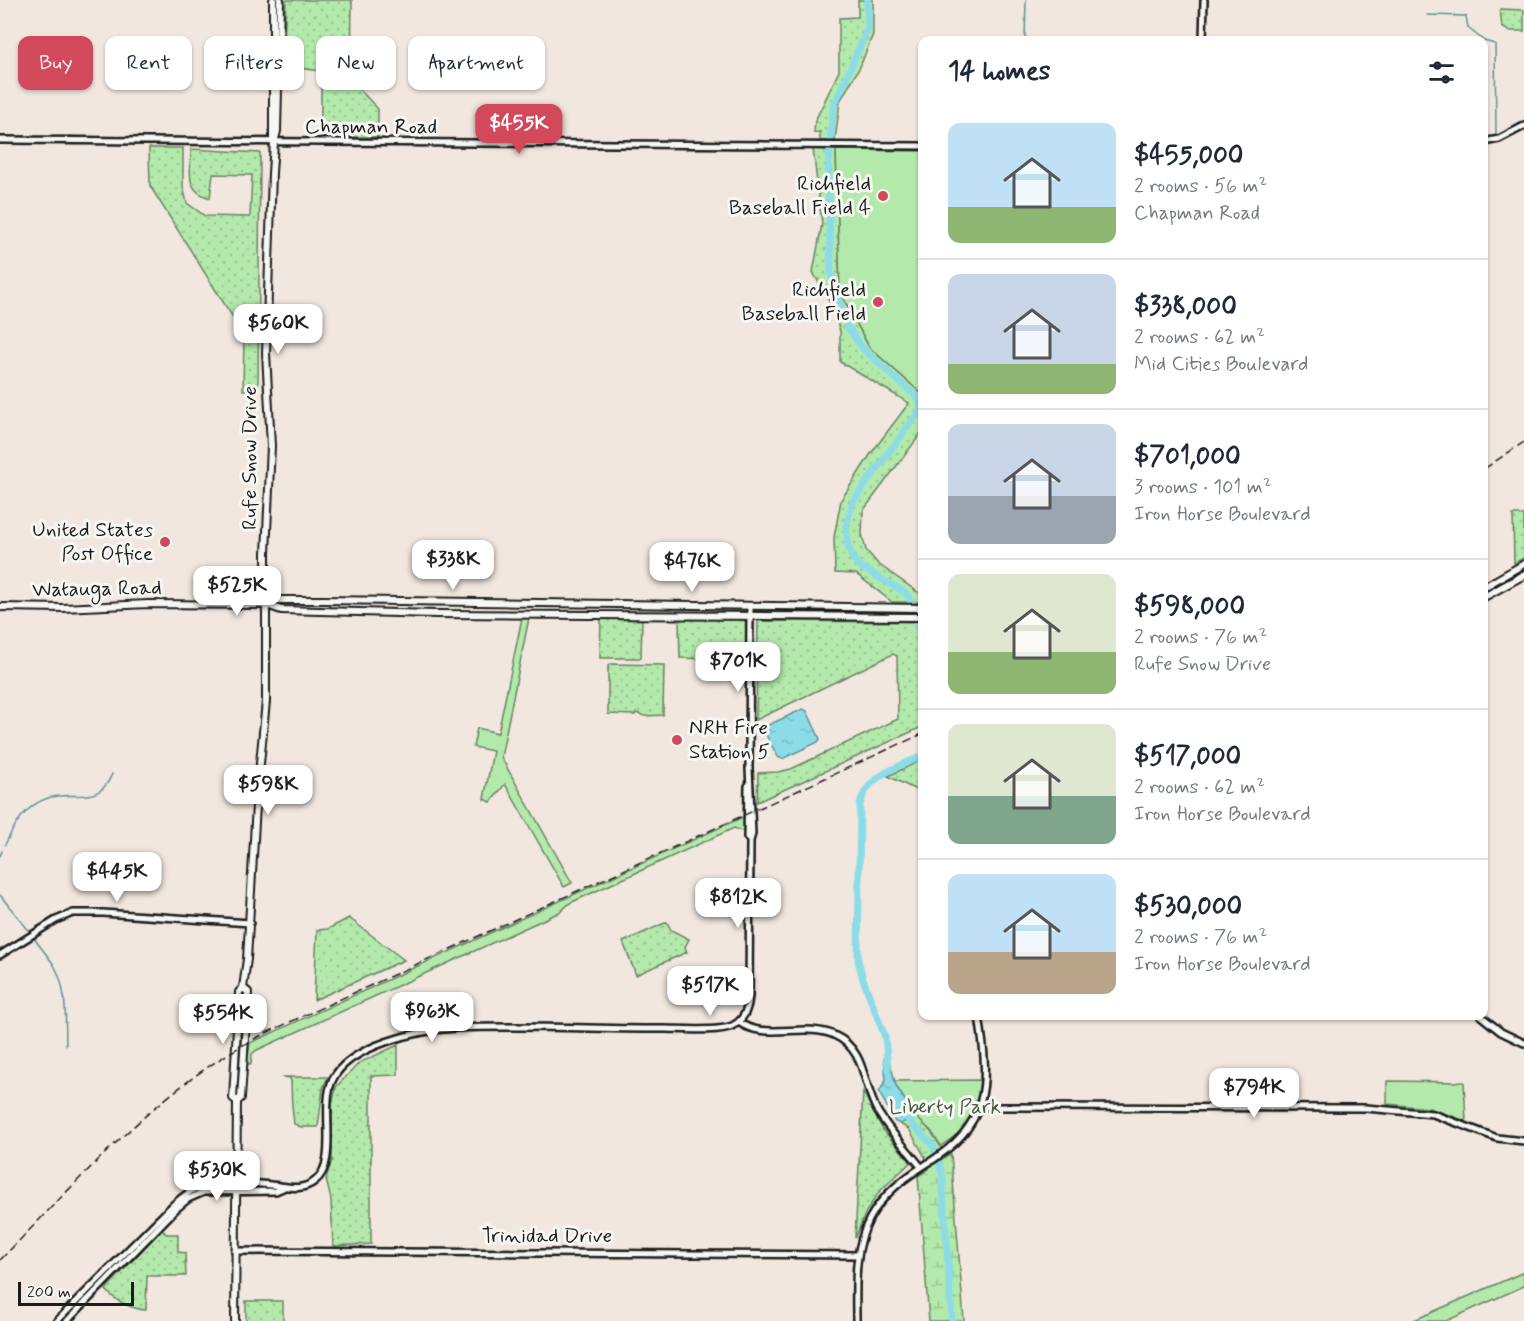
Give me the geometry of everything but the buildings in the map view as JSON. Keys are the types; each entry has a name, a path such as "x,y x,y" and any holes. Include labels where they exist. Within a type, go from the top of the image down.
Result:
{"main road":[{"name":"Rufe Snow Drive","path":"273,0 272,130 274,143"},
{"name":"Rufe Snow Drive","path":"235,1321 237,1101 233,1098 234,1060 239,992 243,988 250,922 256,805 266,701 266,546 271,446 266,353 274,143 277,130 280,0"},
{"path":"1488,585 1524,564"},
{"path":"1488,595 1524,575"},
{"path":"267,605 276,600 918,608"},
{"name":"Watauga Road","path":"0,607 63,608 148,604 267,605"},
{"path":"550,604 550,614"},
{"path":"267,605 281,610 918,617"}],"street":[{"path":"1203,36 1204,0"},
{"path":"1488,141 1499,139 1524,126"},
{"name":"Chapman Road","path":"0,140 918,146"},
{"path":"57,1321 172,1205 183,1197 202,1187 276,1191 283,1188 307,1186 317,1180 326,1161 329,1092 332,1082 344,1064 355,1056 394,1040 454,1028 696,1029 727,1028 739,1022 746,1011 749,996 750,841 747,837 750,780 750,606"},
{"path":"0,955 56,920 73,913 250,922"},
{"path":"856,1321 858,1255 867,1226 880,1203 897,1184 943,1153 966,1133 980,1107 984,1074 979,1020"},
{"path":"1486,1020 1501,1032 1524,1043"},
{"path":"739,1022 751,1029 823,1032 835,1035 847,1043 861,1061 870,1094 879,1114 924,1166"},
{"path":"980,1107 1366,1108 1433,1114 1497,1138 1524,1141"},
{"path":"67,1321 188,1199 204,1191 235,1187"},
{"name":"Trinidad Drive","path":"235,1251 858,1255"}],"green space":[{"path":"286,0 352,0 352,36 316,36 316,70 304,69 304,36 284,36"},
{"path":"858,0 873,0 873,34 860,67 840,101 835,141 820,141 820,132 814,133 815,121 839,71 839,18 858,17"},
{"path":"1500,9 1524,10 1524,31 1509,31 1502,27"},
{"path":"321,90 360,90 378,109 378,137 321,137"},
{"path":"149,148 183,148 183,187 187,203 205,216 250,217 252,175 213,174 210,198 202,195 196,190 191,179 191,149 260,153 258,390 243,390 244,335 150,186"},
{"path":"813,149 836,150 840,292 869,347 918,390 918,437 863,511 862,534 866,550 878,564 918,592 918,602 892,602 856,574 835,573 834,537 841,500 872,452 909,403 840,362 840,331 830,303 813,272 822,224"},
{"path":"836,150 918,151 918,390 869,347 840,291"},
{"path":"1513,515 1524,515 1524,558 1514,563"},
{"path":"522,618 529,618 501,757 572,883 564,887 505,784 491,802 484,799 493,751 473,747 477,728 498,733"},
{"path":"601,618 642,619 641,658 600,658"},
{"path":"681,618 744,619 746,657 741,660 680,658 679,622"},
{"path":"758,621 918,622 918,729 757,802 758,773 791,769 898,719 897,656 893,654 756,720"},
{"path":"611,664 664,665 663,715 608,714 608,666"},
{"path":"918,762 918,791 888,776"},
{"path":"745,816 744,829 741,831 734,828 570,903 560,912 257,1050 252,1054 251,1064 247,1064 250,1043"},
{"path":"349,918 404,960 314,1000 317,930 328,929"},
{"path":"667,922 671,930 689,939 685,947 687,952 636,975 623,942"},
{"path":"398,1045 398,1075 371,1076 371,1244 333,1246 331,1200 326,1179 332,1160 332,1105 336,1087 359,1063"},
{"path":"282,1077 328,1077 323,1088 318,1127 301,1127 294,1124 291,1081 290,1078"},
{"name":"Liberty Park","path":"980,1080 978,1101 963,1130 941,1146 931,1131 914,1115 895,1081"},
{"path":"1387,1081 1464,1082 1466,1121 1429,1108 1387,1104"},
{"path":"863,1092 883,1130 911,1162 879,1192 866,1212 855,1238"},
{"path":"914,1115 933,1134 945,1158 951,1154 964,1321 929,1321 918,1176 929,1169 909,1129 898,1123 901,1124"},
{"path":"162,1229 166,1234 178,1234 178,1252 185,1253 186,1276 147,1276 146,1310 124,1304 106,1290"},
{"path":"1524,1272 1524,1286 1446,1321 1412,1321"},
{"path":"246,1301 283,1301 283,1321 246,1321"}],"water":[{"path":"803,709 807,711 820,739 782,759 778,757 764,727"},
{"path":"889,1058 896,1086 914,1115 901,1124 895,1122 879,1092 886,1080 884,1059"}],"waterway":[{"path":"867,0 868,28 833,108 828,173 831,274 847,326 864,350 918,398"},
{"path":"1025,36 1026,0"},
{"path":"1427,15 1466,16 1468,28 1478,36"},
{"path":"1488,42 1495,44 1496,134"},
{"path":"918,413 853,501 846,525 848,546 852,557 859,566 909,597 918,627"},
{"path":"888,1068 885,1037 858,960 860,805 863,795 876,779 918,758"},
{"path":"5,845 12,830 33,805 58,796 93,794 107,784 112,774"},
{"path":"0,856 2,851"},
{"path":"0,895 30,932"},
{"path":"34,938 54,965 62,984 66,1045"},
{"path":"903,1114 933,1146 942,1173 952,1321"}],"railway":[{"path":"1488,466 1524,442"},
{"path":"0,1260 124,1135 192,1078 228,1054 266,1033 918,736"}],"place":[{"name":"Richfield Baseball Field 4","path":"883,196"},
{"name":"Richfield Baseball Field","path":"878,302"},
{"name":"United States Post Office","path":"165,542"},
{"name":"NRH Fire Station 5","path":"677,740"}]}
